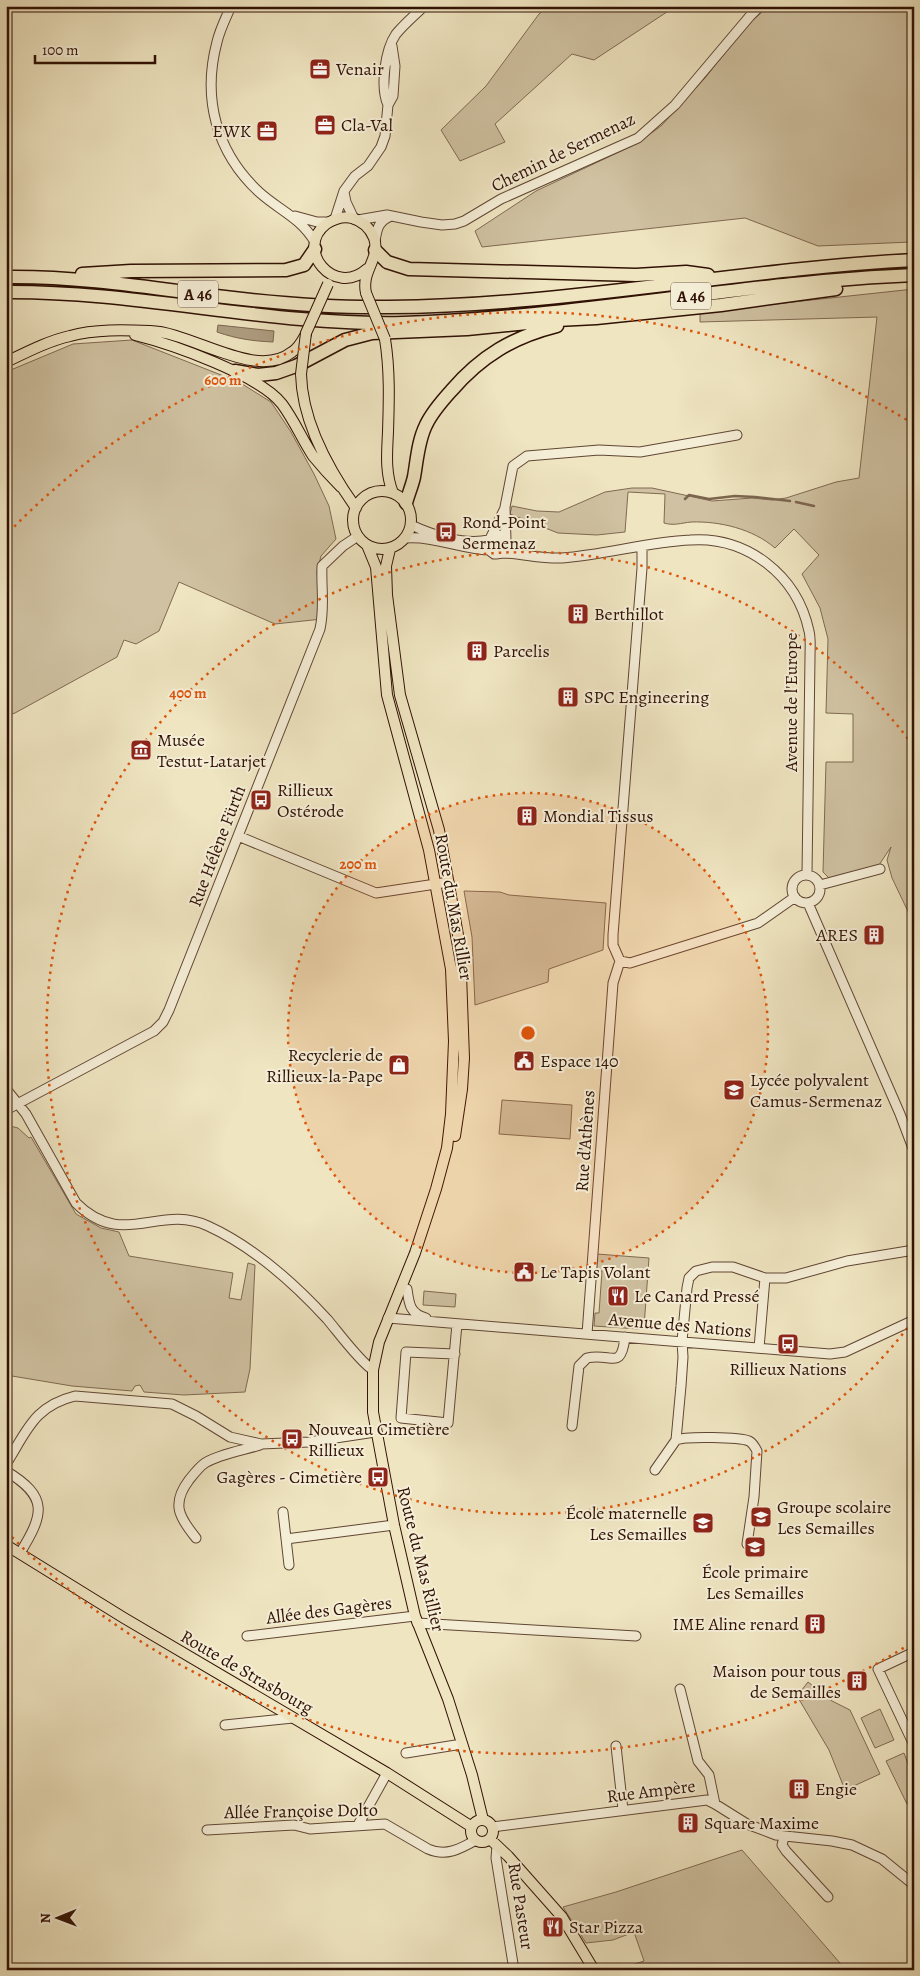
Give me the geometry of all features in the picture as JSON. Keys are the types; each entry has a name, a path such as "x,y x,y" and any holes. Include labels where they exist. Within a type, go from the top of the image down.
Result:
{"highway":[{"path":"23,277 131,271 286,270 304,265 315,246"},
{"path":"375,246 387,262 409,269 636,275 686,272 726,278"},
{"name":"A 46","path":"6,277 120,284 287,304 390,307 477,304 549,298 835,266 914,260"},
{"name":"A 46","path":"6,292 85,296 334,322 402,323 468,320 596,308 785,285 914,274"},
{"path":"235,371 258,374 286,370 336,344 362,334 467,329 596,318 721,305 828,289 914,282"},
{"path":"406,503 413,480 420,440 426,424 439,404 472,369 493,352 533,332 596,318"}],"main road":[{"path":"368,268 354,277 344,278 334,276 326,271 320,265 315,246 320,231 332,221 356,220 369,229 375,246 373,260 368,268 364,286 385,339 388,356 388,481 393,493 406,503 410,510 411,525 406,538 399,545 390,549 374,549 358,536 353,522 356,508 361,500 376,492 393,493"},
{"path":"6,362 47,343 70,335 119,331 152,331 177,336 250,361 275,360 293,352 306,333 328,284 326,271"},
{"path":"119,331 163,343 235,371 269,391 281,403 313,455 341,487"},
{"path":"306,333 301,374 303,397 323,451 341,487 356,508"},
{"name":"Route du Mas Rillier","path":"367,545 376,567 388,695 429,850 451,969 454,1041 451,1114 446,1148 436,1189 373,1370 372,1397 375,1432 416,1620 448,1699 483,1820"},
{"name":"Route du Mas Rillier","path":"390,549 386,566 387,595 400,695 439,830 460,946 464,1058 462,1089 450,1165 436,1210 407,1289 391,1318"},
{"name":"Route de Strasbourg","path":"6,1545 124,1618 387,1773 472,1827"},
{"path":"493,1843 492,1827 488,1822 483,1820 476,1822 472,1827 471,1834 476,1840 493,1843 562,1917 594,1970"}],"street":[{"path":"231,6 217,40 212,65 212,98 218,134 248,181 274,205 302,219 332,221 344,191 355,176 368,166 381,147 385,136 388,105 384,97 387,57 397,33 424,6"},
{"name":"Chemin de Sermenaz","path":"356,220 377,216 391,216 428,223 455,224 464,221 501,199 638,138 675,105 760,6"},
{"path":"344,191 346,202 356,220"},
{"path":"288,213 306,228 315,246"},
{"path":"375,246 377,228 383,220 391,216"},
{"path":"489,550 490,539 505,507 513,466 528,456 599,450 640,452 737,435"},
{"path":"406,538 417,538 489,550 497,554 503,553 507,542 505,507"},
{"path":"411,525 446,538 462,541 476,542 490,539 498,534 503,536 507,542"},
{"name":"Rue Hélène Fürth","path":"6,1110 154,1031 163,1022 320,629 324,612 321,583 322,566 343,546 358,536"},
{"name":"Avenue de l'Europe","path":"503,553 544,558 562,558 642,546 706,540 737,546 760,558 778,572 790,587 804,613 809,632 806,874"},
{"name":"Avenue de l'Europe","path":"507,542 531,555 544,558"},
{"path":"642,546 642,568 613,945 620,961 630,963 758,923 795,897"},
{"path":"238,836 376,893 449,882"},
{"path":"820,885 880,870"},
{"path":"806,874 815,877 820,885 820,894 808,903 801,902 795,897 792,887 794,882 806,874"},
{"path":"808,903 900,1114 914,1151"},
{"name":"Rue d'Athènes","path":"587,1334 613,983 620,961"},
{"path":"6,1089 18,1102 76,1203 86,1213 99,1220 128,1226 173,1219 191,1220 207,1225 232,1239 279,1271 324,1316 373,1370"},
{"path":"655,1470 676,1440 684,1357 682,1341 689,1278 696,1272 712,1267 734,1267 765,1278 786,1278 847,1261 914,1250"},
{"path":"759,1348 765,1278"},
{"name":"Avenue des Nations","path":"407,1289 413,1312 436,1321"},
{"name":"Avenue des Nations","path":"391,1318 823,1354 845,1352 914,1320"},
{"path":"455,1354 406,1352 401,1418 448,1423 455,1354 457,1324"},
{"path":"572,1426 579,1366 592,1356 616,1358 621,1356 625,1337"},
{"path":"6,1464 34,1418 60,1400 75,1396 172,1404 230,1437 261,1444 300,1442 375,1432"},
{"path":"676,1440 688,1437 748,1441 757,1450 753,1505 747,1544"},
{"path":"196,1538 183,1521 179,1510 178,1501 182,1490 204,1464 261,1444"},
{"path":"6,1471 30,1487 35,1494 37,1505 38,1518 34,1532 20,1553"},
{"path":"283,1512 289,1565"},
{"path":"286,1539 394,1525"},
{"name":"Allée des Gagères","path":"247,1636 416,1620 636,1636"},
{"path":"914,1652 878,1669 914,1745"},
{"path":"680,1689 698,1761 710,1774 715,1804"},
{"path":"224,1725 294,1718"},
{"path":"406,1753 462,1744"},
{"path":"616,1746 623,1810"},
{"path":"358,1825 387,1773"},
{"name":"Rue Ampère","path":"492,1827 707,1800 747,1824 776,1835 852,1845 882,1859 914,1885"},
{"name":"Allée Françoise Dolto","path":"207,1830 294,1825 310,1829 385,1824 436,1852 451,1852 476,1840"},
{"path":"784,1837 782,1844 786,1851 828,1897"},
{"name":"Rue Pasteur","path":"493,1843 514,1970"}],"shaded area":[{"path":"550,6 676,6 594,60 572,54 495,124 505,142 460,161 441,130 486,86 539,14"},
{"path":"769,6 914,6 914,239 911,242 818,246 745,218 482,247 475,231 536,191 636,144 661,126 705,78 748,24"},
{"path":"914,289 914,924 892,878 887,860 891,847 879,865 829,878 823,872 826,762 853,762 853,714 826,713 828,639 820,608 802,574 819,555 794,529 775,548 757,536 725,525 702,522 664,523 665,494 628,492 625,532 597,535 558,533 510,514 512,506 537,511 559,512 605,492 632,488 652,488 712,501 752,498 772,500 786,498 836,482 859,478 877,317 700,322 700,312"},
{"path":"218,325 274,331 273,342 245,339 217,332"},
{"path":"132,340 239,382 271,402 291,432 329,506 336,539 321,556 317,572 322,619 275,624 179,582 159,631 136,644 124,640 117,657 15,713 6,716 6,372 73,344"},
{"path":"464,891 500,892 509,895 606,903 603,950 549,969 548,982 475,1005 472,937"},
{"path":"502,1100 572,1105 570,1139 499,1134"},
{"path":"6,1125 18,1128 29,1138 31,1137 76,1214 101,1228 119,1232 129,1256 233,1273 229,1298 241,1300 248,1263 255,1265 250,1369 245,1392 184,1395 144,1392 140,1385 135,1386 132,1391 72,1386 6,1375"},
{"path":"597,1254 649,1258 644,1327 639,1329 594,1326 595,1313 599,1313 602,1271 596,1271"},
{"path":"424,1291 456,1294 455,1307 423,1305"},
{"path":"808,1682 832,1701 850,1710 880,1774 845,1790 829,1750 797,1696"},
{"path":"880,1709 894,1740 875,1748 861,1718"},
{"path":"904,1753 914,1780 914,1801 907,1804 886,1761"},
{"path":"742,1850 846,1970 622,1970 622,1968 644,1961 634,1932 613,1940 586,1943 563,1907 616,1892"}],"waterway":[{"path":"685,499 689,495 709,499 735,496 790,501"},
{"path":"796,502 814,506"}],"place":[{"name":"Venair","path":"320,69"},
{"name":"Cla-Val","path":"325,125"},
{"name":"EWK","path":"267,131"},
{"name":"Rond-Point Sermenaz","path":"446,532"},
{"name":"Berthillot","path":"578,614"},
{"name":"Parcelis","path":"477,651"},
{"name":"SPC Engineering","path":"568,697"},
{"name":"Musée Testut-Latarjet","path":"141,750"},
{"name":"Rillieux Ostérode","path":"261,800"},
{"name":"Mondial Tissus","path":"527,816"},
{"name":"ARES","path":"874,935"},
{"name":"Espace 140","path":"524,1061"},
{"name":"Recyclerie de Rillieux-la-Pape","path":"399,1065"},
{"name":"Lycée polyvalent Camus-Sermenaz","path":"734,1090"},
{"name":"Le Tapis Volant","path":"524,1272"},
{"name":"Le Canard Pressé","path":"618,1296"},
{"name":"Rillieux Nations","path":"788,1344"},
{"name":"Nouveau Cimetière Rillieux","path":"292,1439"},
{"name":"Gagères - Cimetière","path":"378,1477"},
{"name":"Groupe scolaire Les Semailles","path":"761,1517"},
{"name":"École maternelle Les Semailles","path":"703,1523"},
{"name":"École primaire Les Semailles","path":"755,1547"},
{"name":"IME Aline renard","path":"815,1624"},
{"name":"Maison pour tous de Semailles","path":"857,1681"},
{"name":"Engie","path":"799,1789"},
{"name":"Square Maxime","path":"688,1823"},
{"name":"Star Pizza","path":"553,1927"}]}
